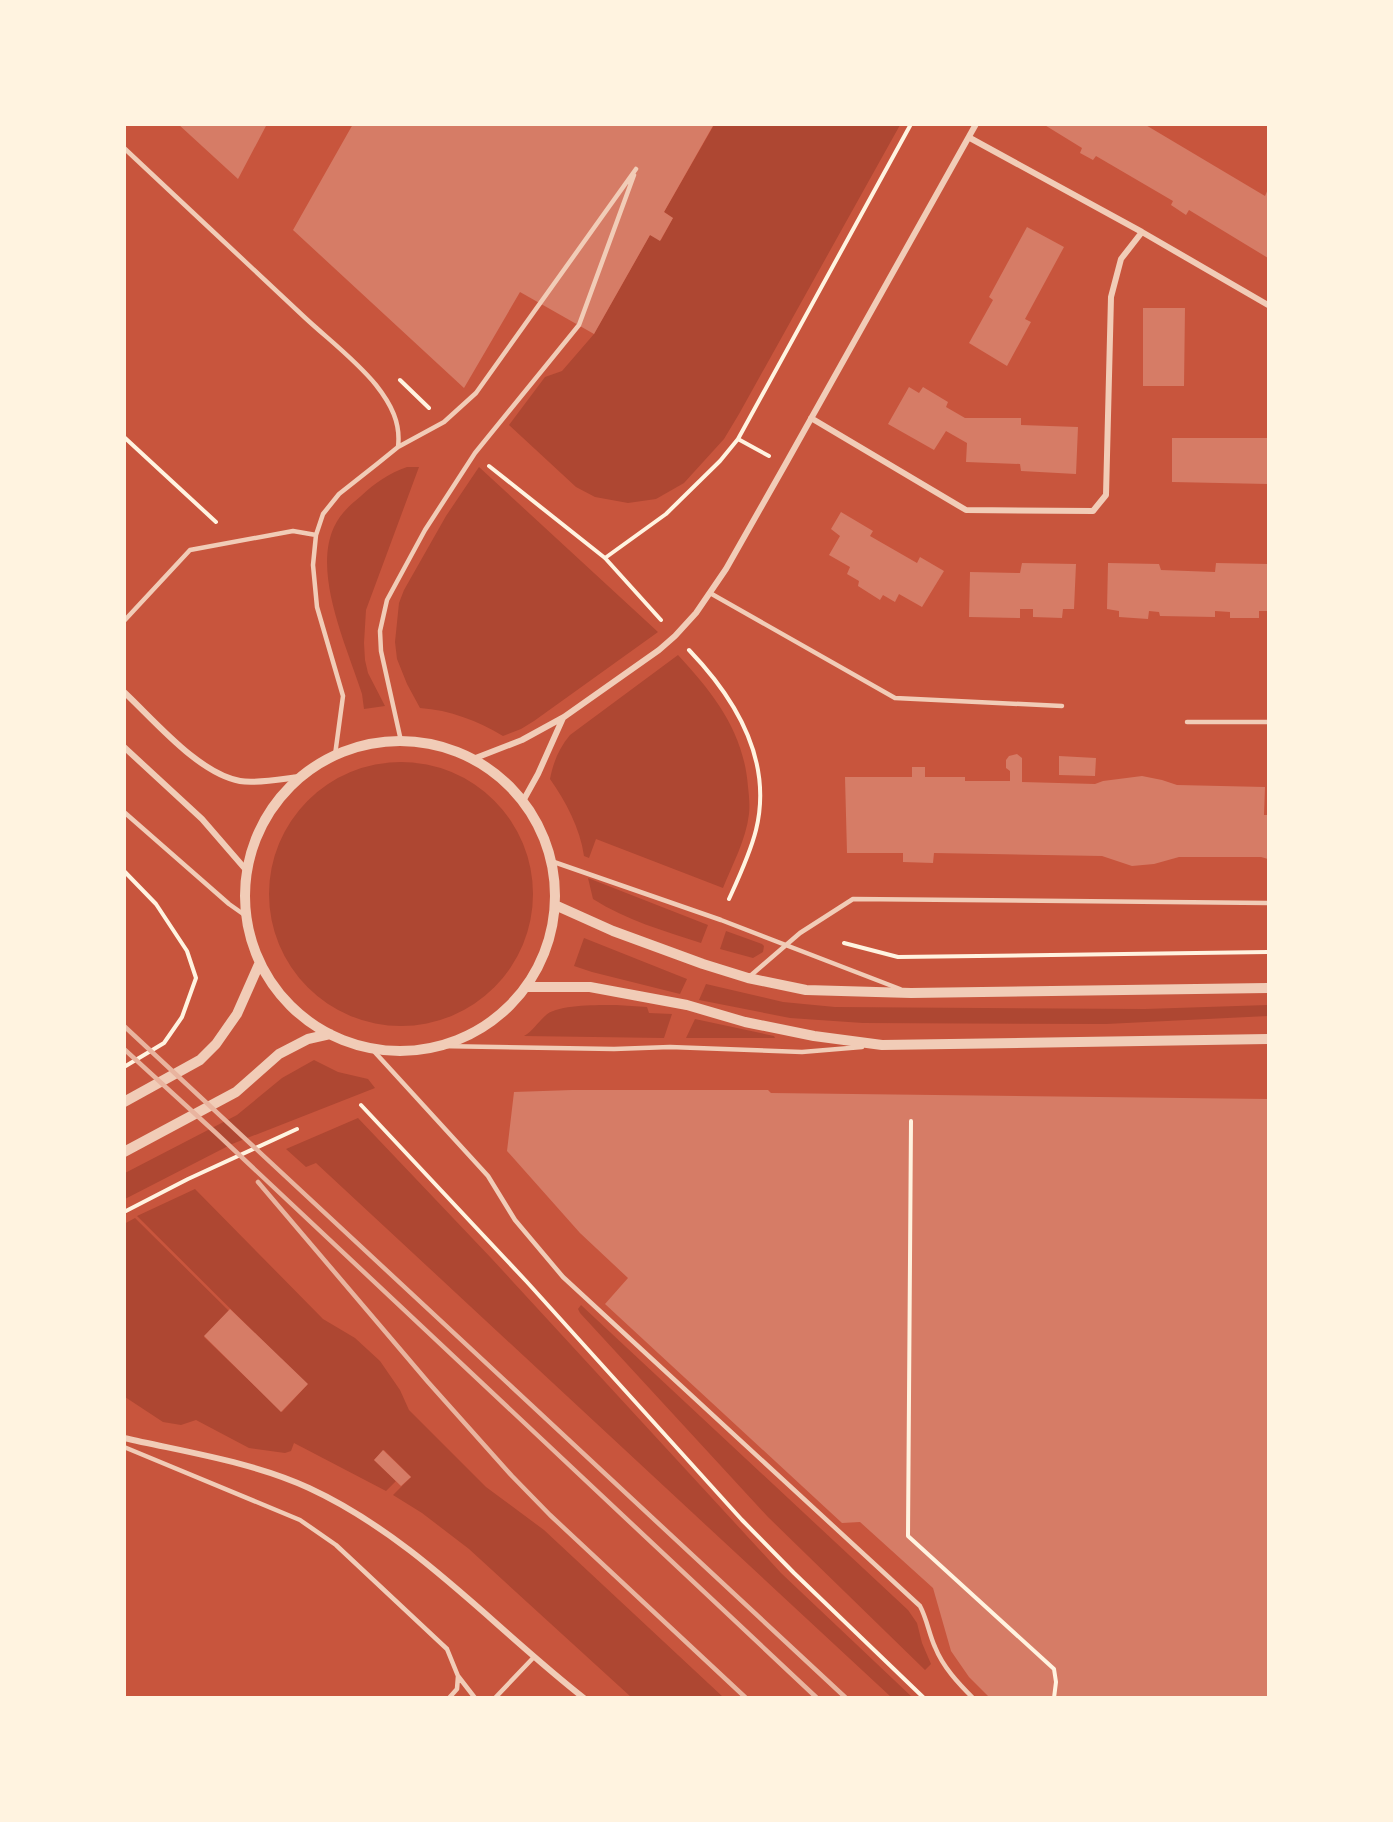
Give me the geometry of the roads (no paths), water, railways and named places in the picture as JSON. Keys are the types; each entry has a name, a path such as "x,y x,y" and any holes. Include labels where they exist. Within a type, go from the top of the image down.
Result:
{"street":[{"path":"473,759 522,740 564,717 659,650 696,613 786,465 976,124"},
{"path":"970,138 1269,304"},
{"path":"811,418 966,510 1093,511 1106,495 1111,297 1121,260 1142,232"},
{"path":"124,692 194,758 219,775 242,782 299,777"},
{"path":"523,801 564,717"},
{"path":"401,741 438,745 473,759 500,778 523,801 540,830 551,861 555,905 546,948 526,987 512,1003 478,1030 459,1040 439,1046 405,1051 371,1048 330,1034 289,1004 273,984 260,962 246,916 245,894 247,871 254,844 265,820 280,797 299,777 335,755 368,744 401,741"},
{"path":"124,747 202,819 247,871"},
{"path":"555,905 660,949 748,978 806,990 911,993 1269,988"},
{"path":"124,1102 200,1060 216,1044 237,1014 260,962"},
{"path":"526,987 590,987 687,1005 745,1022 814,1036 882,1045 1269,1039"},
{"path":"124,1152 236,1092 279,1054 308,1039 330,1034"},
{"path":"124,1438 262,1470 308,1487 345,1506 445,1578 584,1698"}],"lane":[{"path":"124,148 350,358 377,386 395,416 400,431 398,447"},
{"path":"335,755 343,696 317,607 313,565 316,535 323,514 339,494 398,447 444,422 476,393 636,169 579,325 475,453 425,530 387,600 380,631 381,651 401,741"},
{"path":"124,621 190,550 292,531 316,535"},
{"path":"710,592 895,698 1062,706"},
{"path":"1187,722 1269,722"},
{"path":"124,812 229,904 246,916"},
{"path":"551,861 721,920 911,993"},
{"path":"748,978 800,933 853,899 1269,903"},
{"path":"439,1046 614,1049 670,1047 802,1052 882,1045"},
{"path":"371,1048 488,1176 515,1220 563,1276 920,1606 944,1665 973,1698"},
{"path":"124,1447 300,1520 336,1545 447,1648 458,1676 475,1698"},
{"path":"495,1698 534,1657"},
{"path":"449,1698 457,1689 458,1676"}],"railway":[{"path":"124,1026 846,1698"},
{"path":"124,1049 817,1698"},
{"path":"258,1182 428,1382 512,1476 550,1515 746,1698"}]}
